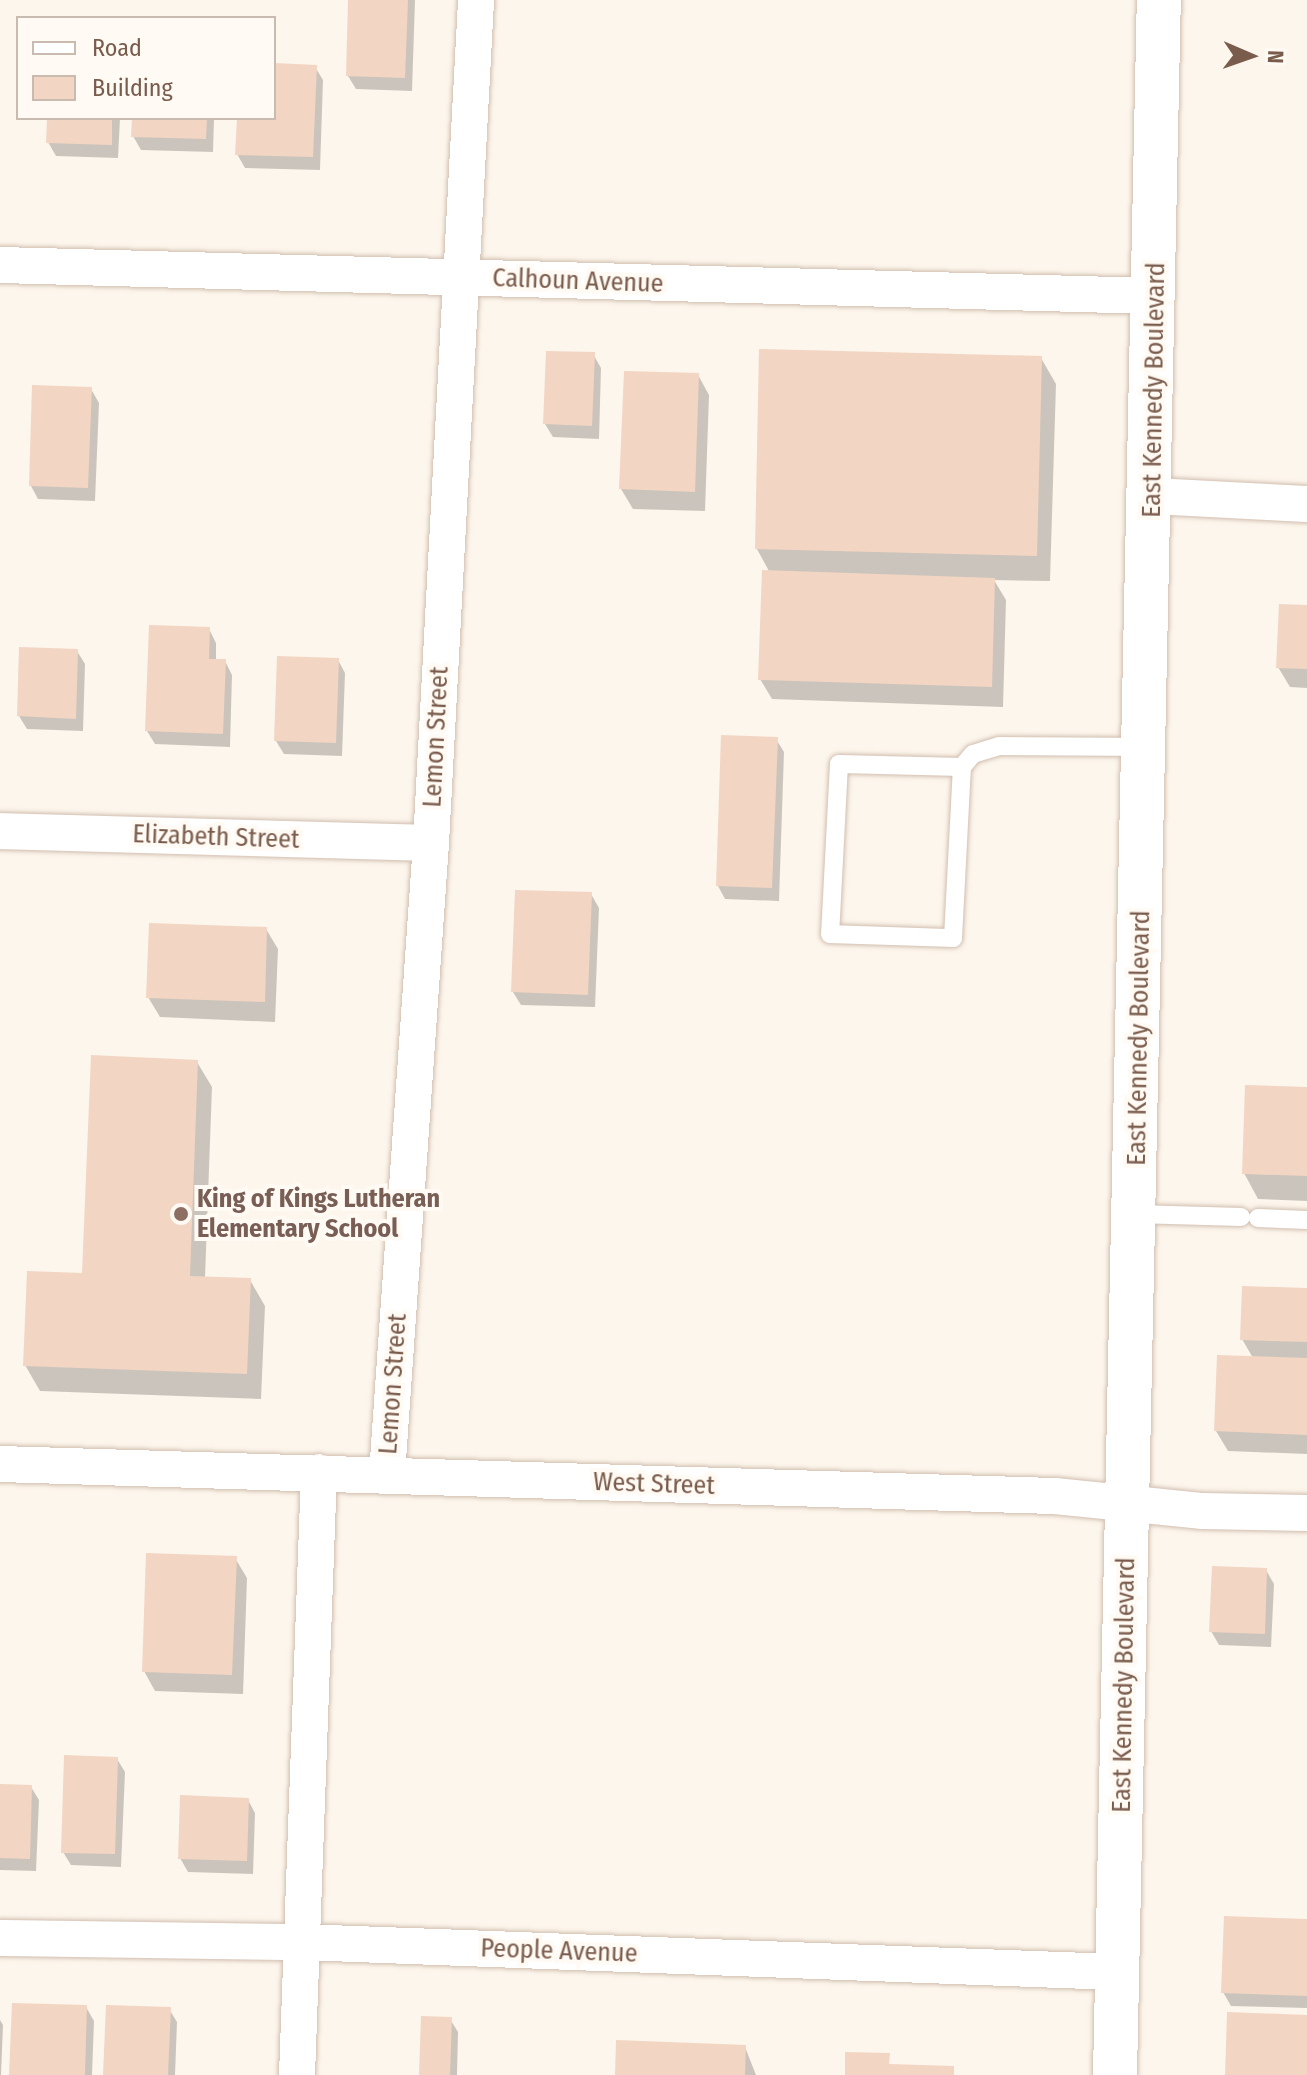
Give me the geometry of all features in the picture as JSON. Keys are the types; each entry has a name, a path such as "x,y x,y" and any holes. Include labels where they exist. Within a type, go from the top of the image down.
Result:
{"main road":[{"name":"East Kennedy Boulevard","path":"1115,2075 1152,496 1159,0"}],"street":[{"name":"Lemon Street","path":"387,1474 431,843 458,278 476,0"},
{"name":"Calhoun Avenue","path":"0,265 1156,296"},
{"path":"1152,496 1307,504"},
{"name":"Elizabeth Street","path":"0,831 431,843"},
{"name":"West Street","path":"0,1464 1055,1496 1307,1513"},
{"path":"297,2075 319,1472"},
{"name":"People Avenue","path":"0,1938 301,1942 1117,1972"}],"lane":[{"path":"962,767 839,764 830,934 953,938 962,767 973,754 999,746 1146,747"},
{"path":"1135,1214 1307,1220"}],"building":[{"path":"348,0 408,0 405,78 346,76"},
{"path":"276,63 317,65 313,157 235,155 237,120 276,120"},
{"path":"47,120 112,120 112,145 46,143"},
{"path":"132,120 207,120 206,139 131,137"},
{"path":"759,349 1042,356 1037,556 755,549"},
{"path":"546,351 595,352 592,426 543,424"},
{"path":"624,371 699,373 695,492 619,489"},
{"path":"32,385 92,387 88,488 29,486"},
{"path":"762,570 995,578 992,687 758,680"},
{"path":"1279,604 1307,605 1307,669 1276,668"},
{"path":"149,625 210,627 209,659 226,659 223,734 145,731"},
{"path":"19,647 78,649 76,719 17,716"},
{"path":"277,656 339,658 336,743 274,741"},
{"path":"721,735 778,737 772,888 716,886"},
{"path":"515,890 592,892 588,995 511,992"},
{"path":"149,923 267,927 265,1002 146,998"},
{"path":"91,1055 198,1060 190,1276 251,1278 247,1374 23,1366 27,1271 82,1273"},
{"path":"1245,1085 1307,1087 1307,1176 1242,1174"},
{"path":"1242,1286 1307,1288 1307,1342 1240,1340"},
{"path":"1217,1355 1307,1358 1307,1435 1214,1431"},
{"path":"146,1553 237,1556 232,1675 142,1672"},
{"path":"1212,1566 1267,1568 1265,1634 1209,1632"},
{"path":"64,1755 118,1757 115,1854 61,1853"},
{"path":"0,1784 32,1785 30,1859 0,1858"},
{"path":"180,1795 249,1798 247,1861 178,1859"},
{"path":"1224,1916 1307,1919 1307,1996 1221,1993"},
{"path":"12,2003 87,2005 85,2075 9,2075"},
{"path":"106,2005 171,2007 168,2075 103,2075"},
{"path":"1227,2012 1307,2015 1307,2075 1225,2075"},
{"path":"421,2016 452,2017 450,2075 419,2075"},
{"path":"616,2040 746,2045 745,2075 615,2075"},
{"path":"845,2052 890,2053 889,2064 954,2066 954,2075 845,2075"}],"place":[{"name":"King of Kings Lutheran Elementary School","path":"181,1214"}]}
